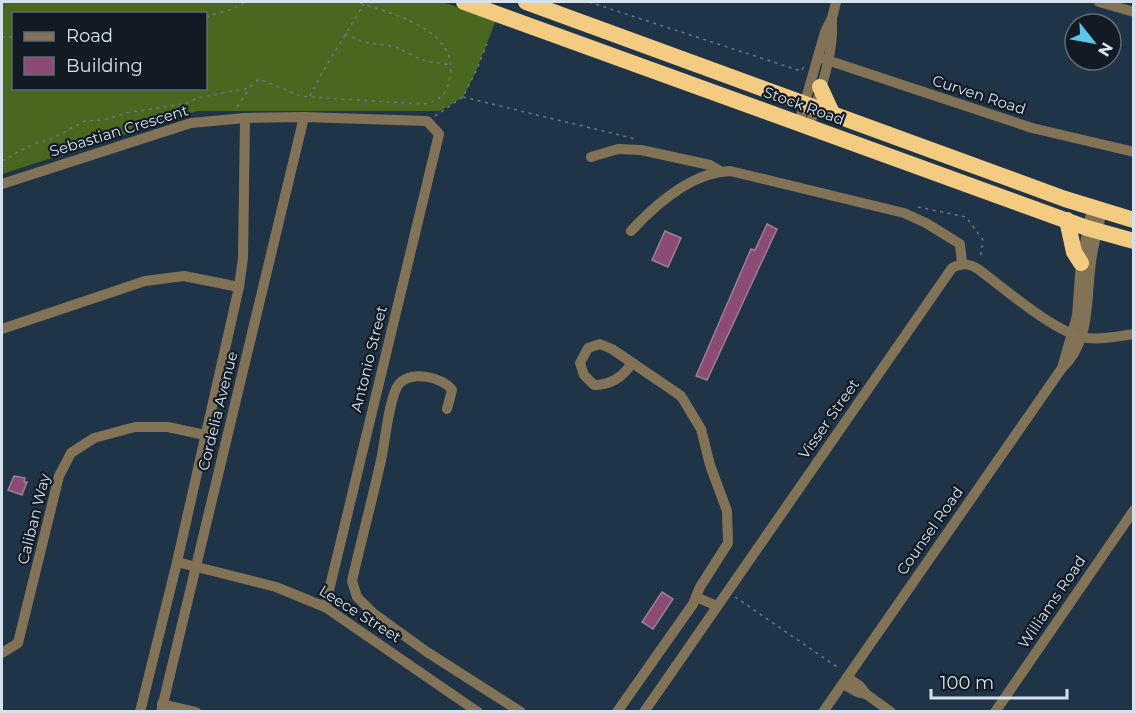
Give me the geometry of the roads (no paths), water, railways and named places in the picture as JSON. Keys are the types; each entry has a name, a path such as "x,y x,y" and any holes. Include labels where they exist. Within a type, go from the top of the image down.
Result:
{"highway":[{"name":"Stock Road","path":"464,2 1092,229 1134,241"},
{"name":"Stock Road","path":"526,2 833,116 1097,210 1134,220"},
{"path":"820,87 833,116"},
{"path":"1067,220 1074,252 1081,263"}],"street":[{"path":"804,125 833,32 832,18 836,2"},
{"path":"1099,2 1134,12"},
{"path":"809,107 820,87 823,59"},
{"name":"Curven Road","path":"823,59 1032,128 1134,152"},
{"name":"Sebastian Crescent","path":"2,184 191,123 244,118 304,117 427,122"},
{"name":"Cordelia Avenue","path":"162,708 304,117"},
{"name":"Cordelia Avenue","path":"140,711 177,562 239,286 243,258 244,118"},
{"name":"Antonio Street","path":"325,607 439,134 427,122"},
{"path":"591,157 618,149 641,150 916,217 960,244 962,263 978,268 1052,323 1077,335 1099,338 1134,334"},
{"path":"631,231 651,209 675,192 720,171"},
{"name":"Counsel Road","path":"1077,335 1081,263 1097,210"},
{"name":"Counsel Road","path":"823,711 1062,368 1077,335 1092,229"},
{"name":"Visser Street","path":"644,711 952,268 962,263"},
{"path":"2,329 145,281 184,276 239,286"},
{"path":"617,711 693,604 699,587 728,543 727,511 710,465 701,429 681,396 612,349 600,344 588,348 580,363 584,375 594,385 608,385 627,371 632,363"},
{"path":"447,409 452,390 448,384 419,376 411,377 400,383 397,388 352,581 357,597 374,613 427,652 521,711"},
{"name":"Caliban Way","path":"2,652 18,643 59,476 70,453 94,438 135,427 168,427 205,435"},
{"name":"Williams Road","path":"995,711 1134,510"},
{"name":"Leece Street","path":"177,562 276,587 325,607 478,711"},
{"path":"696,597 717,606"},
{"path":"846,678 861,686 866,694 891,711"},
{"path":"162,708 196,711"}]}
